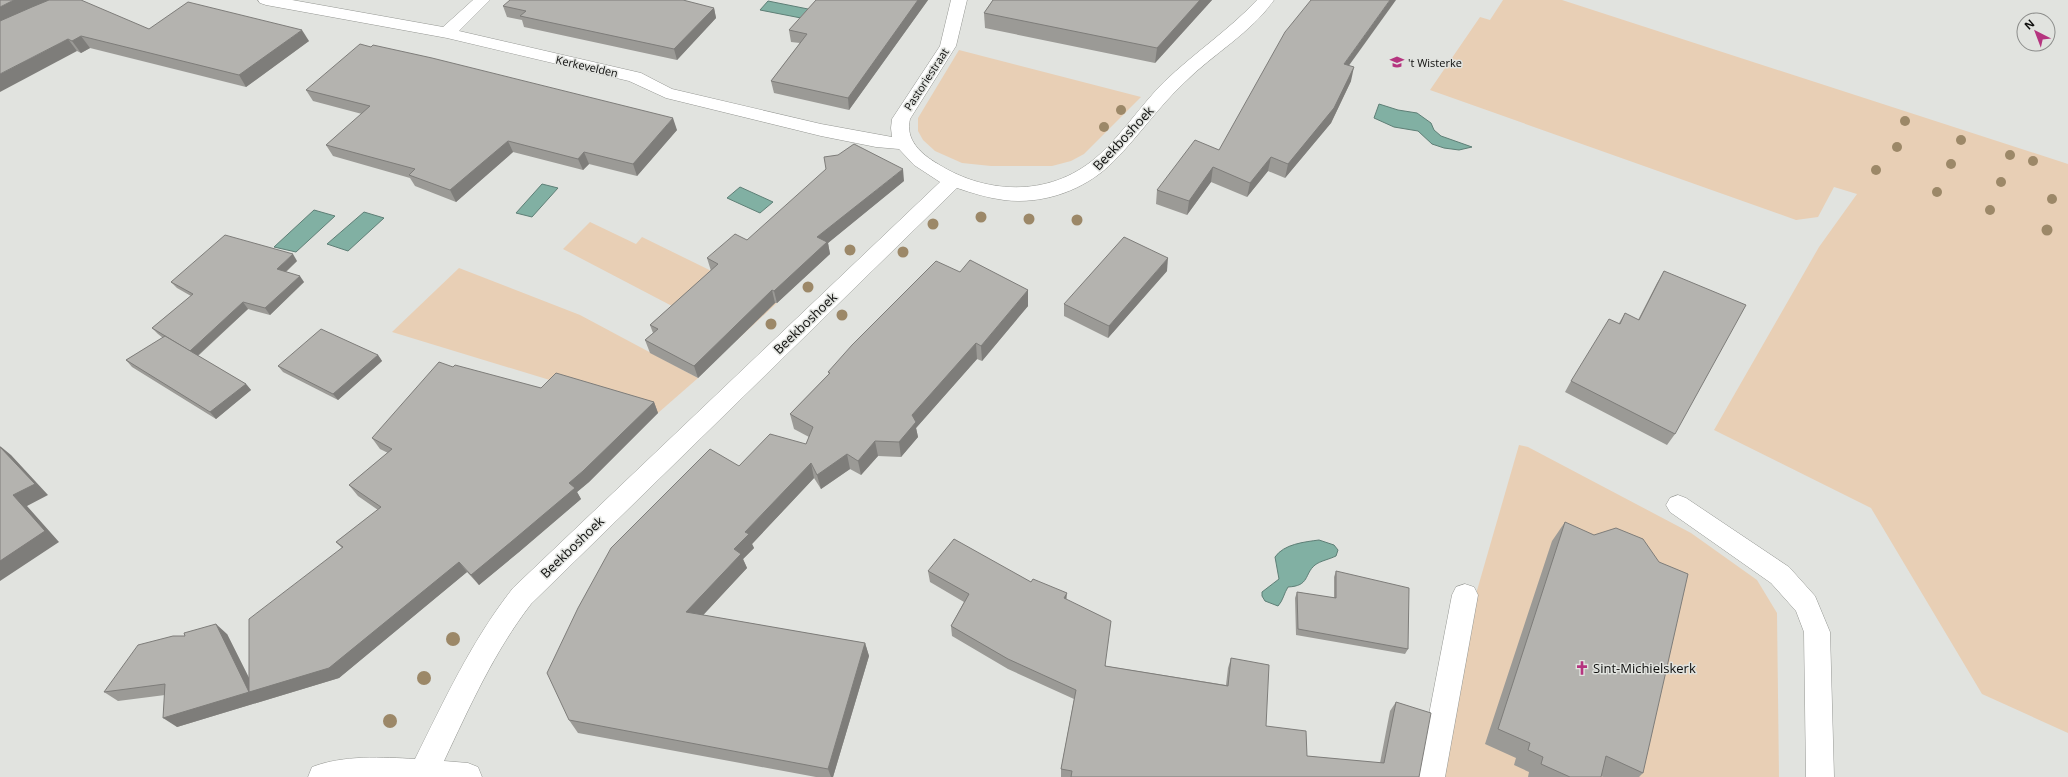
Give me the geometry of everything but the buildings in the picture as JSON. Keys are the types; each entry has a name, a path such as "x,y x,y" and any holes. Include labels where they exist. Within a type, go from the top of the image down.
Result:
{"street":[{"name":"Kerkevelden","path":"266,0 447,33 634,77 666,93 876,142 904,144"},
{"path":"447,33 482,0"},
{"name":"Pastoriestraat","path":"904,144 899,132 901,119 948,46 959,0"},
{"name":"Beekboshoek","path":"424,771 486,648 504,618 522,596 953,181 989,192 1016,194 1046,192 1069,185 1092,172 1108,157 1170,86 1234,31 1266,0"},
{"path":"904,144 932,170 953,181"},
{"path":"1678,505 1780,576 1806,604 1817,632 1820,777"},
{"path":"1431,777 1466,595"},
{"path":"322,777 347,773 424,771 468,777"}],"shaded area":[{"path":"1503,0 1562,0 2068,164 2068,733 1982,694 1871,508 1714,430 1819,247 1857,194 1834,187 1818,217 1796,220 1430,90 1480,17 1490,20"},
{"path":"768,1 808,9 801,18 760,10"},
{"path":"959,50 1141,97 1084,154 1071,161 1052,166 991,166 962,163 935,151 923,140 918,131 918,118"},
{"path":"1379,104 1398,110 1417,113 1431,123 1434,130 1441,136 1472,147 1459,150 1444,148 1432,144 1418,131 1394,127 1374,118"},
{"path":"542,184 558,188 532,217 516,213"},
{"path":"740,187 773,202 760,213 727,198"},
{"path":"314,210 335,216 296,252 274,247"},
{"path":"364,212 384,218 348,251 327,244"},
{"path":"590,222 636,244 642,237 777,303 737,340 563,249"},
{"path":"459,268 580,315 698,378 658,413 392,332"},
{"path":"1519,445 1528,447 1691,533 1757,580 1777,613 1779,777 1444,777 1476,594"},
{"path":"1319,540 1334,545 1338,550 1336,556 1315,565 1306,579 1300,584 1288,587 1278,606 1265,601 1262,596 1262,592 1279,579 1275,557 1289,546"}],"place":[{"name":"'t Wisterke","path":"1397,62"},
{"name":"Sint-Michielskerk","path":"1582,668"}]}
